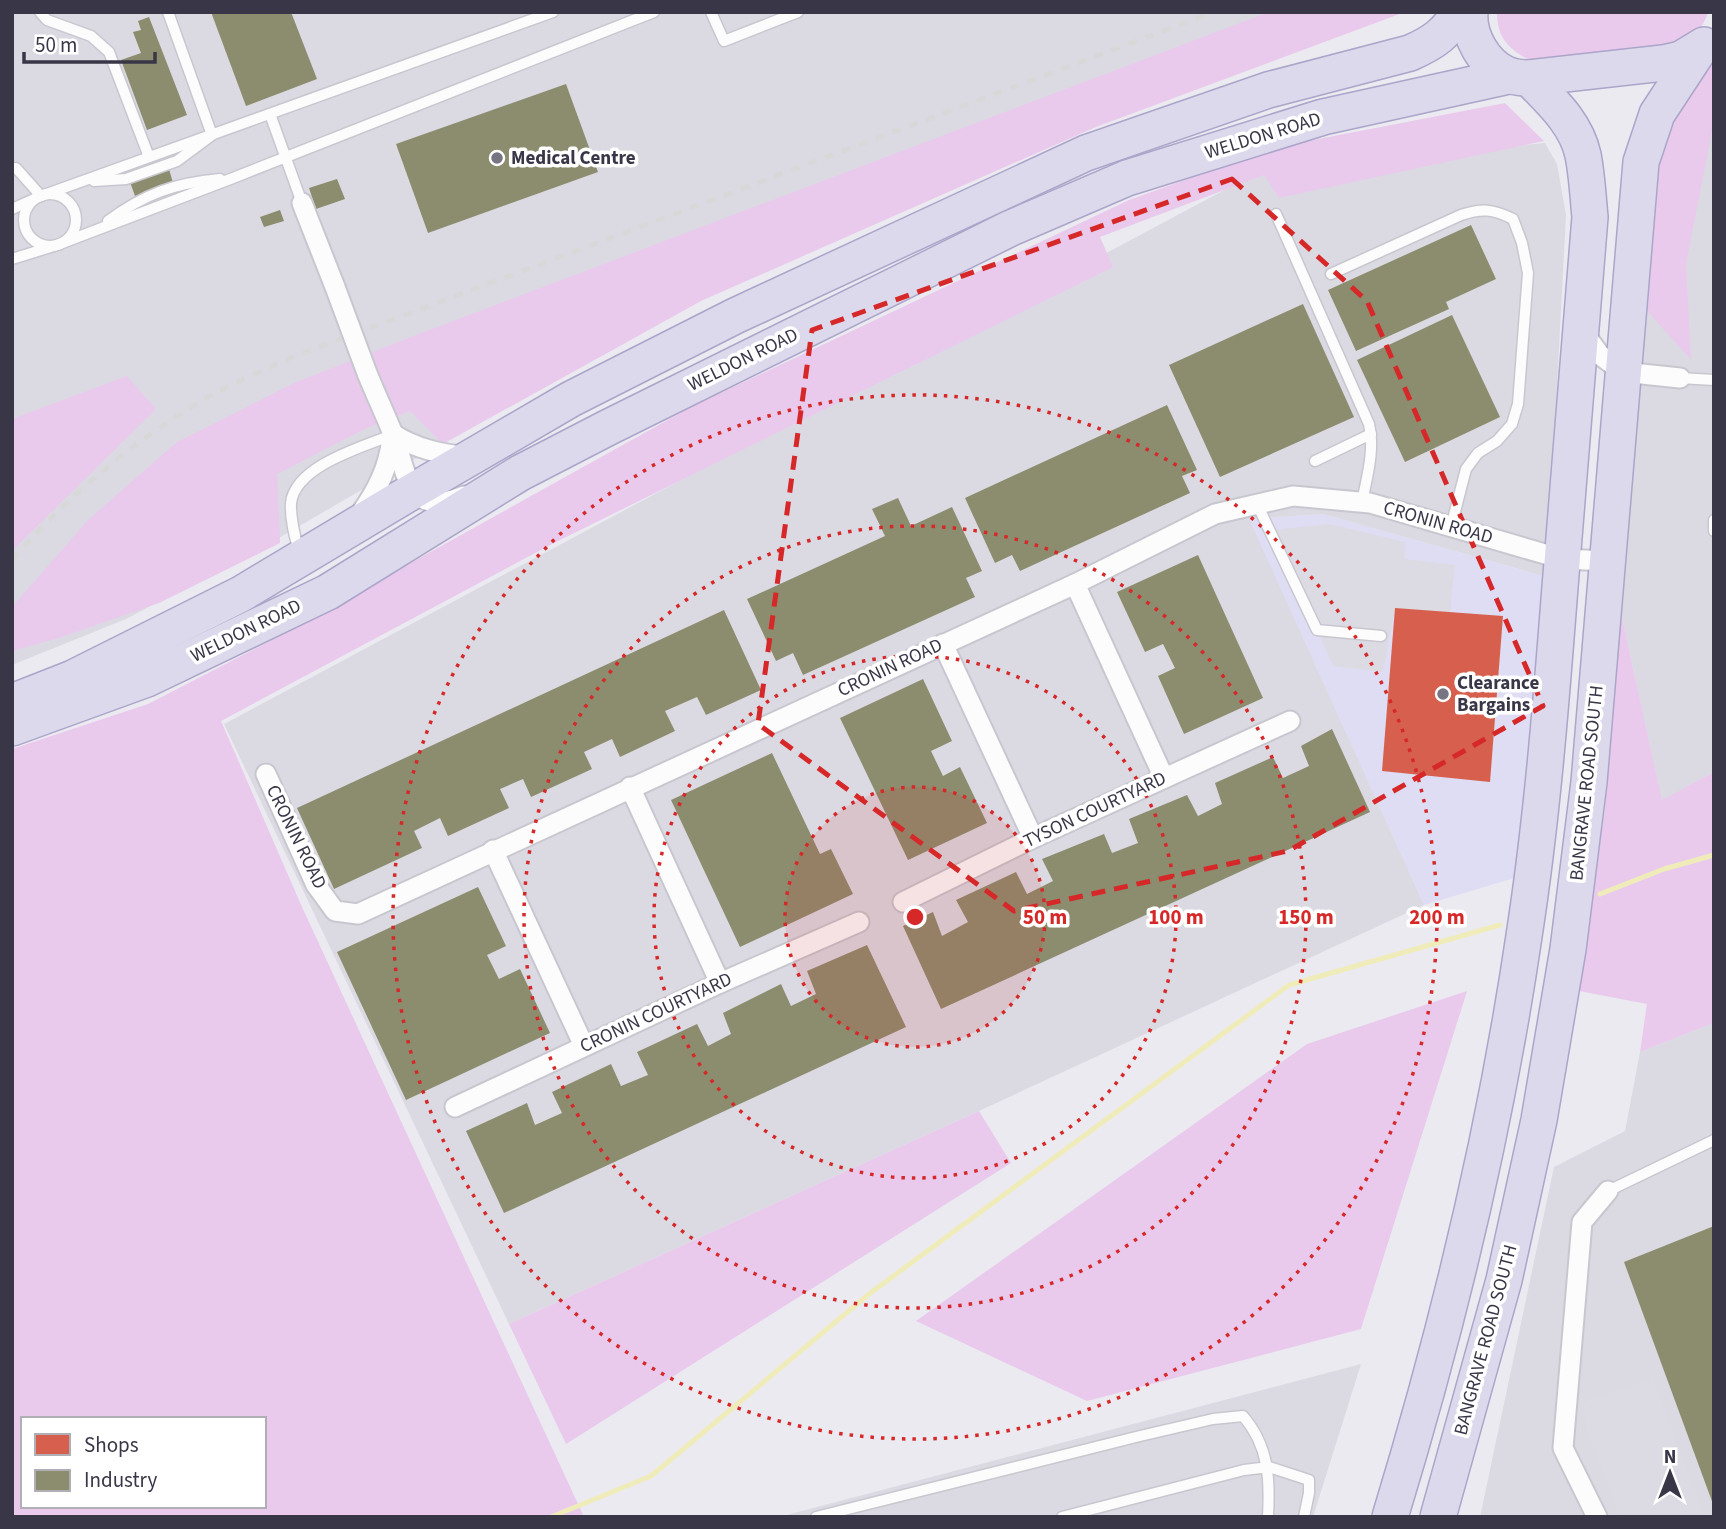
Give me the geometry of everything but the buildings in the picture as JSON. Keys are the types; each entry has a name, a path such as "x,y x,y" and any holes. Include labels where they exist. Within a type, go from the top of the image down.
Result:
{"highway":[{"name":"WELDON ROAD","path":"12,702 74,678 241,594 571,399 734,316 1086,153 1268,90 1410,53 1432,43 1447,31 1460,12"},
{"path":"1390,1517 1460,1268 1494,1105 1524,936 1545,771 1590,217 1583,154 1565,117 1519,77 1486,59 1475,41 1469,20 1470,12"},
{"name":"WELDON ROAD","path":"12,728 147,679 328,592 520,473 1011,228 1127,178 1323,117 1519,77 1681,59 1706,42"},
{"name":"BANGRAVE ROAD SOUTH","path":"1438,1517 1504,1280 1539,1120 1568,949 1590,782 1641,162 1657,114 1706,42"}],"street":[{"path":"302,203 393,434 405,477 413,491 429,501 448,502 520,473"},
{"path":"1581,329 1600,355 1623,372 1680,378"},
{"path":"393,434 408,444 430,451 470,457"},
{"path":"352,527 376,493 387,468 393,434"},
{"name":"CRONIN ROAD","path":"266,774 316,885 335,911 358,914 1075,583 1215,514 1293,496 1362,502 1562,559 1608,561"},
{"path":"1075,583 1164,778"},
{"path":"943,644 1033,838"},
{"name":"TYSON COURTYARD","path":"903,902 1033,838 1290,722"},
{"path":"631,787 720,984"},
{"path":"493,850 584,1046"},
{"name":"CRONIN COURTYARD","path":"455,1107 859,922"},
{"path":"1597,1517 1563,1448 1582,1222 1608,1191"}],"lane":[{"path":"40,12 47,20 91,36 109,52 149,158"},
{"path":"168,12 212,135"},
{"path":"12,209 41,196 552,12"},
{"path":"12,259 97,229 134,202 188,182 233,178 654,12"},
{"path":"711,12 724,41 798,12"},
{"path":"270,114 302,203"},
{"path":"83,181 127,179 139,175 177,161 212,135"},
{"path":"12,168 16,168 41,196"},
{"path":"57,195 65,198 75,212 76,220 71,236 57,245 48,246 33,239 25,224 28,207 41,196 57,195"},
{"path":"1331,274 1461,215 1482,209 1498,211 1513,219 1522,243 1528,273 1518,404 1512,424 1497,441 1478,453 1466,469 1451,527"},
{"path":"1276,214 1365,412 1371,434 1362,502"},
{"path":"1680,378 1714,380"},
{"path":"302,559 295,537 291,503 294,491 303,478 316,468 393,434"},
{"path":"1315,461 1371,434"},
{"path":"1257,504 1317,630 1381,636"},
{"path":"1714,520 1714,531"},
{"path":"1608,1191 1714,1140"},
{"path":"817,1517 1213,1419 1243,1416 1253,1427 1269,1467 1268,1517"},
{"path":"1062,1517 1244,1470 1269,1467 1309,1480 1304,1517"}],"highlighted area":[{"path":"1232,179 1367,301 1543,706 1288,851 1014,911 758,724 812,330"}],"shaded area":[{"path":"12,12 1343,12 697,295 277,539 126,619 12,665"},
{"path":"1269,12 1405,12 1096,127 701,301 443,444 410,411 365,429 277,474 280,543 159,603 59,638 12,651 12,607 88,520 177,442 294,383"},
{"path":"1497,12 1708,12 1699,30 1684,45 1533,62 1506,43 1499,30"},
{"path":"1714,64 1714,121 1686,264 1691,360 1641,304 1658,151 1686,85"},
{"path":"1505,103 1544,141 1279,198 1264,175 1100,237 1113,267 552,544 221,721 302,907 584,1517 12,1517 12,749 148,704 276,638 691,407 1129,200 1277,147"},
{"path":"1714,130 1714,772 1662,801 1617,595 1654,139"},
{"path":"1545,143 1557,164 1566,215 1547,577 1323,514 1249,519 1424,905 509,1324 224,724 1260,171"},
{"path":"127,376 156,409 12,551 12,419"},
{"path":"1323,514 1547,577 1518,877 1424,905 1248,519"},
{"path":"1329,524 1405,542 1405,559 1455,565 1450,613 1395,608 1383,672 1333,666 1273,530"},
{"path":"1617,595 1662,800 1714,772 1714,1023 1640,1052 1647,1004 1579,991 1605,808"},
{"path":"1467,991 1361,1329 1087,1401 916,1321 1307,1044"},
{"path":"1714,1023 1714,1517 1480,1517 1554,1167 1625,1131 1640,1052"},
{"path":"979,1111 1011,1163 566,1444 509,1324"},
{"path":"1361,1364 1313,1517 779,1517"},
{"path":"1653,1379 1705,1517 1620,1517 1588,1434 1582,1403"}],"waterway":[{"path":"1600,894 1664,869 1714,855"},
{"path":"551,1517 651,1476 869,1294 1289,985 1500,925"}],"railway":[{"path":"12,560 33,536 103,471 154,432 228,386 290,358 1214,12"}],"place":[{"name":"Medical Centre","path":"497,158"},
{"name":"Clearance Bargains","path":"1443,694"}]}
